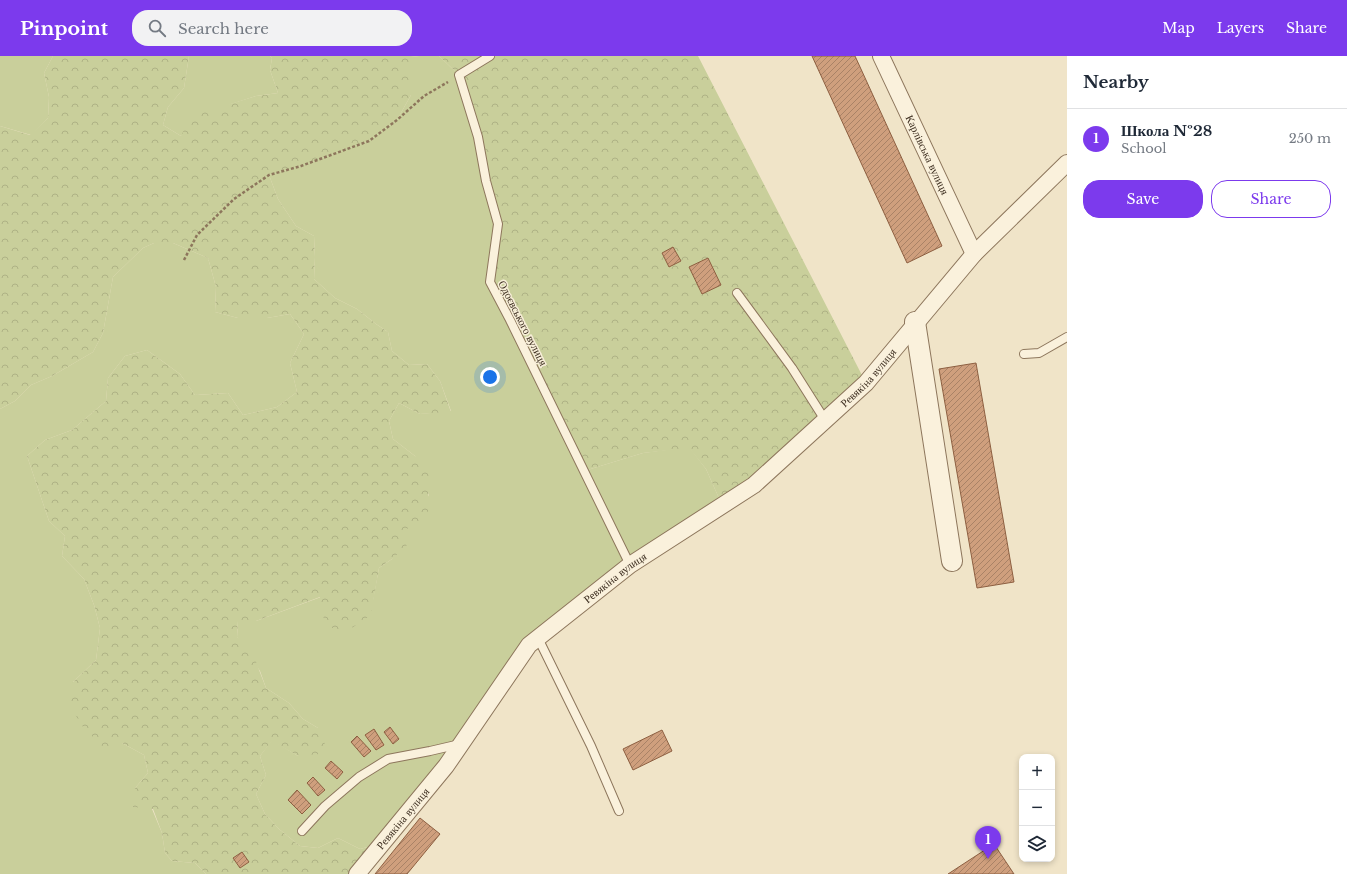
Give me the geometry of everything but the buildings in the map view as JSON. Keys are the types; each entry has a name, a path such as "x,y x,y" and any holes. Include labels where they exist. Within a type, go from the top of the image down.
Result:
{"street":[{"name":"Карлівська вулиця","path":"880,56 974,254"},
{"name":"Ревякіна вулиця","path":"357,874 446,766 529,646 630,565 754,485 866,382 974,254 1067,163"},
{"path":"916,322 952,561"}],"lane":[{"path":"459,75 490,56"},
{"name":"Одоєвського вулиця","path":"459,75 478,137 486,182 498,224 490,282 630,565"},
{"path":"737,293 792,368 825,420"},
{"path":"1024,354 1039,353 1067,337"},
{"path":"538,638 591,746 619,811"},
{"path":"302,831 325,806 358,777 388,759 461,744"}],"path":[{"path":"184,260 197,235 234,198 269,175 301,166 369,142 424,96 459,75"}],"green space":[{"path":"0,56 53,56 44,73 49,97 48,118 31,135 0,126"},
{"path":"53,56 189,56 184,88 168,107 163,125 181,136 191,116 256,96 278,93 270,70 272,58 270,56 419,56 411,57 411,95 397,120 369,141 301,166 269,175 278,199 296,226 314,236 314,279 335,298 357,309 388,332 392,351 409,365 427,364 440,381 451,412 420,414 399,403 389,421 393,439 415,456 429,472 428,516 407,529 407,545 392,559 379,568 371,614 362,622 346,631 328,627 321,612 320,597 256,621 238,621 237,637 251,649 266,688 289,703 303,719 318,728 325,744 320,754 298,756 272,741 260,756 266,775 256,794 265,814 279,829 300,846 318,848 338,838 360,849 383,843 357,874 206,874 195,863 172,861 165,853 162,833 153,809 133,807 135,788 148,773 144,755 122,743 106,750 83,727 68,703 73,682 96,660 100,628 94,605 84,579 62,556 65,536 49,521 27,456 45,440 72,430 106,401 108,378 125,356 147,350 180,374 195,395 228,393 243,415 277,407 297,392 290,363 304,334 290,314 267,318 238,318 215,312 216,287 208,258 173,243 154,243 143,248 113,277 103,333 93,352 52,376 31,385 15,401 0,409 0,126 30,135 48,118 49,97 44,73"},
{"path":"189,56 270,56 272,58 270,70 278,93 256,96 231,104 181,136 163,125 168,107 184,88"},
{"path":"439,56 459,75 584,471 643,453 689,447 706,469 722,505 529,645 383,843 360,849 338,838 318,848 300,846 279,829 265,814 256,794 266,775 260,756 272,740 298,756 318,728 303,719 289,703 266,688 260,671 237,637 238,621 256,621 321,597 321,612 373,600 379,568 392,559 407,529 429,495 415,456 393,439 389,421 399,403 420,414 451,411 440,381 427,364 409,365 392,351 388,332 357,309 335,298 314,279 314,236 296,226 278,199 269,175 301,166 369,141 397,120 411,95 411,57"},
{"path":"439,56 698,56 866,383 722,505 706,469 689,448 643,453 584,471 490,282 498,224 459,75"},
{"path":"154,243 173,243 208,258 216,287 215,312 238,318 267,318 290,314 304,334 290,363 297,392 277,407 243,415 228,393 195,395 180,374 147,350 125,356 108,378 106,401 72,430 45,440 27,456 49,521 65,536 62,556 84,579 94,605 100,628 96,660 73,682 122,743 144,755 148,773 135,788 152,809 162,833 165,853 172,861 195,863 206,874 0,874 0,409 15,401 31,385 52,376 93,352 103,333 113,277 143,248"}],"place":[{"name":"Школа №28","path":"988,859"}]}
